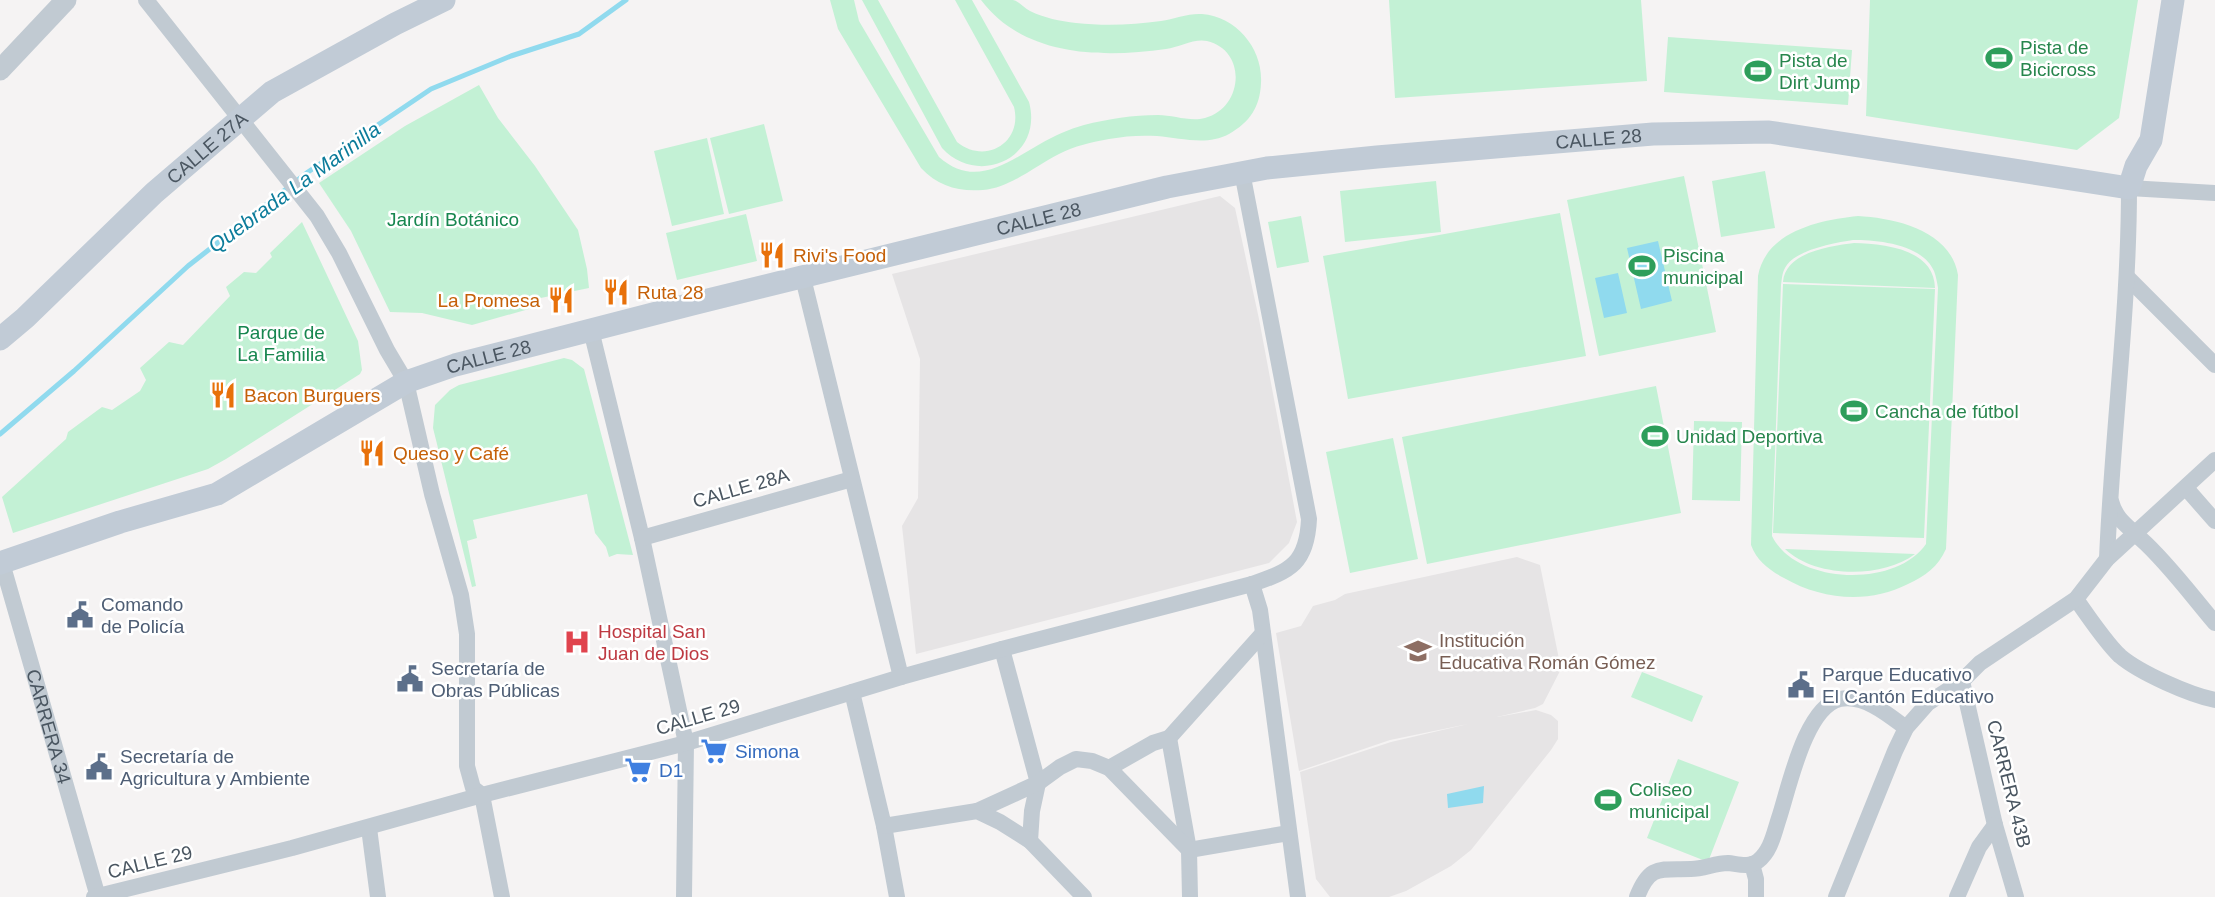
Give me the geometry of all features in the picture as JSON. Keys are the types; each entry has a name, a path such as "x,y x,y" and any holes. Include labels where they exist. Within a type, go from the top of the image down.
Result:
{"main road":[{"name":"CALLE 27A","path":"0,339 154,193 272,92 444,0"},
{"path":"2129,188 2136,166 2151,139 2173,0"},
{"name":"CALLE 28","path":"1,561 217,494 406,382 480,357 1167,187 1241,172 1377,157 1653,134 1769,132 2129,188"}],"street":[{"path":"0,70 66,0"},
{"path":"146,0 317,216 406,382 432,494 461,595 467,634 467,766 473,788 482,795 502,897"},
{"name":"CALLE 29","path":"97,897 686,743 901,677 1252,584 1285,571 1303,553 1308,539 1309,519 1241,172"},
{"path":"2107,559 2127,277 2129,188 2213,195"},
{"path":"2127,277 2215,365"},
{"path":"803,278 901,677"},
{"path":"591,330 642,538 686,743 684,897"},
{"path":"1836,897 1906,728 1928,703 1962,681 1980,663 2076,599 2107,559 2215,460"},
{"name":"CALLE 28A","path":"642,538 852,479"},
{"path":"2186,488 2215,521"},
{"path":"2110,497 2121,522 2141,539 2215,623"},
{"name":"CARRERA 34","path":"1,561 97,897"},
{"path":"1252,584 1260,610 1298,897"},
{"path":"2076,599 2120,656 2181,689 2215,700"},
{"path":"1110,768 1153,743 1170,738 1263,633"},
{"path":"1002,649 1038,783 1032,811 1030,841"},
{"name":"CARRERA 43B","path":"1962,681 1995,825 2016,897"},
{"path":"852,692 884,825 897,897"},
{"path":"1637,897 1645,880 1655,870 1690,869 1717,864 1752,864 1758,861 1772,841 1809,730 1829,704 1843,698 1860,701 1885,711 1906,728"},
{"path":"1170,738 1189,850 1190,897"},
{"path":"884,825 977,811 1038,783 1060,766 1076,759 1092,761 1110,768 1189,850"},
{"path":"977,811 1030,841 1084,897"},
{"path":"1957,897 1979,847 1995,825"},
{"path":"369,828 378,897"},
{"path":"1189,850 1289,833"},
{"path":"1752,864 1756,879 1756,897"}],"shaded area":[{"path":"1220,196 1235,208 1259,319 1297,522 1289,543 1269,563 916,654 902,526 918,498 920,359 892,274"},
{"path":"1517,557 1540,565 1561,669 1543,704 1497,717 1536,710 1551,715 1558,721 1558,739 1471,850 1451,866 1406,891 1389,897 1330,897 1316,879 1300,772 1391,742 1468,724 1390,740 1299,771 1276,633 1301,626 1313,606 1335,600 1345,594"}],"green space":[{"path":"830,0 854,0 859,21 939,157 965,171 991,169 1062,133 1093,123 1149,115 1205,118 1218,112 1227,103 1236,80 1229,56 1220,47 1207,41 1141,52 1065,49 1041,43 1019,33 999,19 981,0 1013,0 1041,16 1087,24 1140,23 1197,14 1215,16 1237,28 1258,58 1261,83 1259,99 1243,124 1221,138 1194,140 1139,136 1103,140 1065,151 1003,185 983,190 957,189 934,179 921,168 838,29"},
{"path":"862,0 878,0 957,142 968,149 990,151 999,147 1013,131 1014,107 955,0 972,0 1029,102 1031,121 1027,138 1018,151 1005,161 990,166 957,160 942,148"},
{"path":"1389,0 1641,0 1647,81 1395,98"},
{"name":"Pista de Bicicross","path":"1870,0 2138,0 2119,118 2077,150 1866,116"},
{"name":"Pista de Dirt Jump","path":"1668,37 1852,50 1848,105 1664,92"},
{"name":"Jardín Botánico","path":"479,85 498,118 535,166 578,230 589,288 531,300 529,309 472,325 422,313 390,312 351,231 319,183 405,126"},
{"path":"764,124 783,201 729,214 710,138"},
{"path":"707,138 724,214 672,226 654,151"},
{"path":"1765,171 1775,228 1721,237 1712,181"},
{"name":"Piscina municipal","path":"1684,176 1716,332 1599,356 1567,200"},
{"path":"1436,181 1441,232 1345,242 1340,191"},
{"path":"1560,213 1586,356 1348,399 1323,256"},
{"path":"746,214 757,261 677,280 666,233"},
{"path":"1301,216 1309,262 1277,268 1268,222"},
{"path":"1858,216 1889,220 1920,230 1945,248 1958,275 1946,549 1935,566 1908,584 1878,595 1846,597 1814,591 1779,575 1760,560 1751,545 1758,276 1763,261 1783,238 1812,225","holes":["1863,240 1898,245 1920,255 1934,271 1938,288 1926,544 1912,558 1893,568 1870,574 1847,575 1823,572 1802,564 1784,552 1772,536 1781,285 1785,268 1797,256 1826,245"]},
{"name":"Parque de La Familia","path":"302,222 358,341 362,370 360,374 208,469 13,533 2,497 66,439 68,432 102,407 112,410 140,391 146,380 140,368 169,342 183,345 230,296 226,287 244,272 256,273 272,257 270,253"},
{"path":"1854,243 1892,247 1917,256 1926,264 1935,288 1783,282 1786,272 1800,257 1833,246"},
{"name":"Cancha de fútbol","path":"1783,284 1935,289 1924,538 1773,533"},
{"path":"564,358 572,360 584,369 633,555 617,554 609,557 606,547 595,533 587,494 473,520 477,538 467,541 476,586 472,587 433,428 435,405 459,385"},
{"path":"1656,386 1681,513 1427,564 1402,437"},
{"path":"1694,421 1742,422 1740,501 1692,500"},
{"path":"1393,438 1418,559 1350,573 1326,452"},
{"path":"1785,549 1915,554 1885,568 1849,572 1813,566"},
{"path":"1642,672 1703,696 1692,722 1631,697"},
{"path":"1678,759 1739,782 1708,862 1647,838"}],"water":[{"path":"1658,241 1672,301 1641,309 1627,248"},
{"path":"1618,273 1627,313 1604,318 1595,278"},
{"path":"1484,786 1483,803 1448,808 1447,794"}],"waterway":[{"name":"Quebrada La Marinilla","path":"0,434 74,371 188,266 308,172 431,89 511,56 579,34 626,0"}],"place":[{"name":"Pista de Bicicross","path":"1999,58"},
{"name":"Pista de Dirt Jump","path":"1758,71"},
{"name":"Rivi's Food","path":"772,255"},
{"name":"Piscina municipal","path":"1642,266"},
{"name":"Ruta 28","path":"616,292"},
{"name":"La Promesa","path":"561,300"},
{"name":"Bacon Burguers","path":"223,395"},
{"name":"Cancha de fútbol","path":"1854,411"},
{"name":"Unidad Deportiva","path":"1655,436"},
{"name":"Queso y Café","path":"372,453"},
{"name":"Comando de Policía","path":"80,615"},
{"name":"Hospital San Juan de Dios","path":"577,642"},
{"name":"Institución Educativa Román Gómez","path":"1418,651"},
{"name":"Secretaría de Obras Públicas","path":"410,679"},
{"name":"Parque Educativo El Cantón Educativo","path":"1801,685"},
{"name":"Simona","path":"714,751"},
{"name":"Secretaría de Agricultura y Ambiente","path":"99,767"},
{"name":"D1","path":"638,770"},
{"name":"Coliseo municipal","path":"1608,800"}]}
